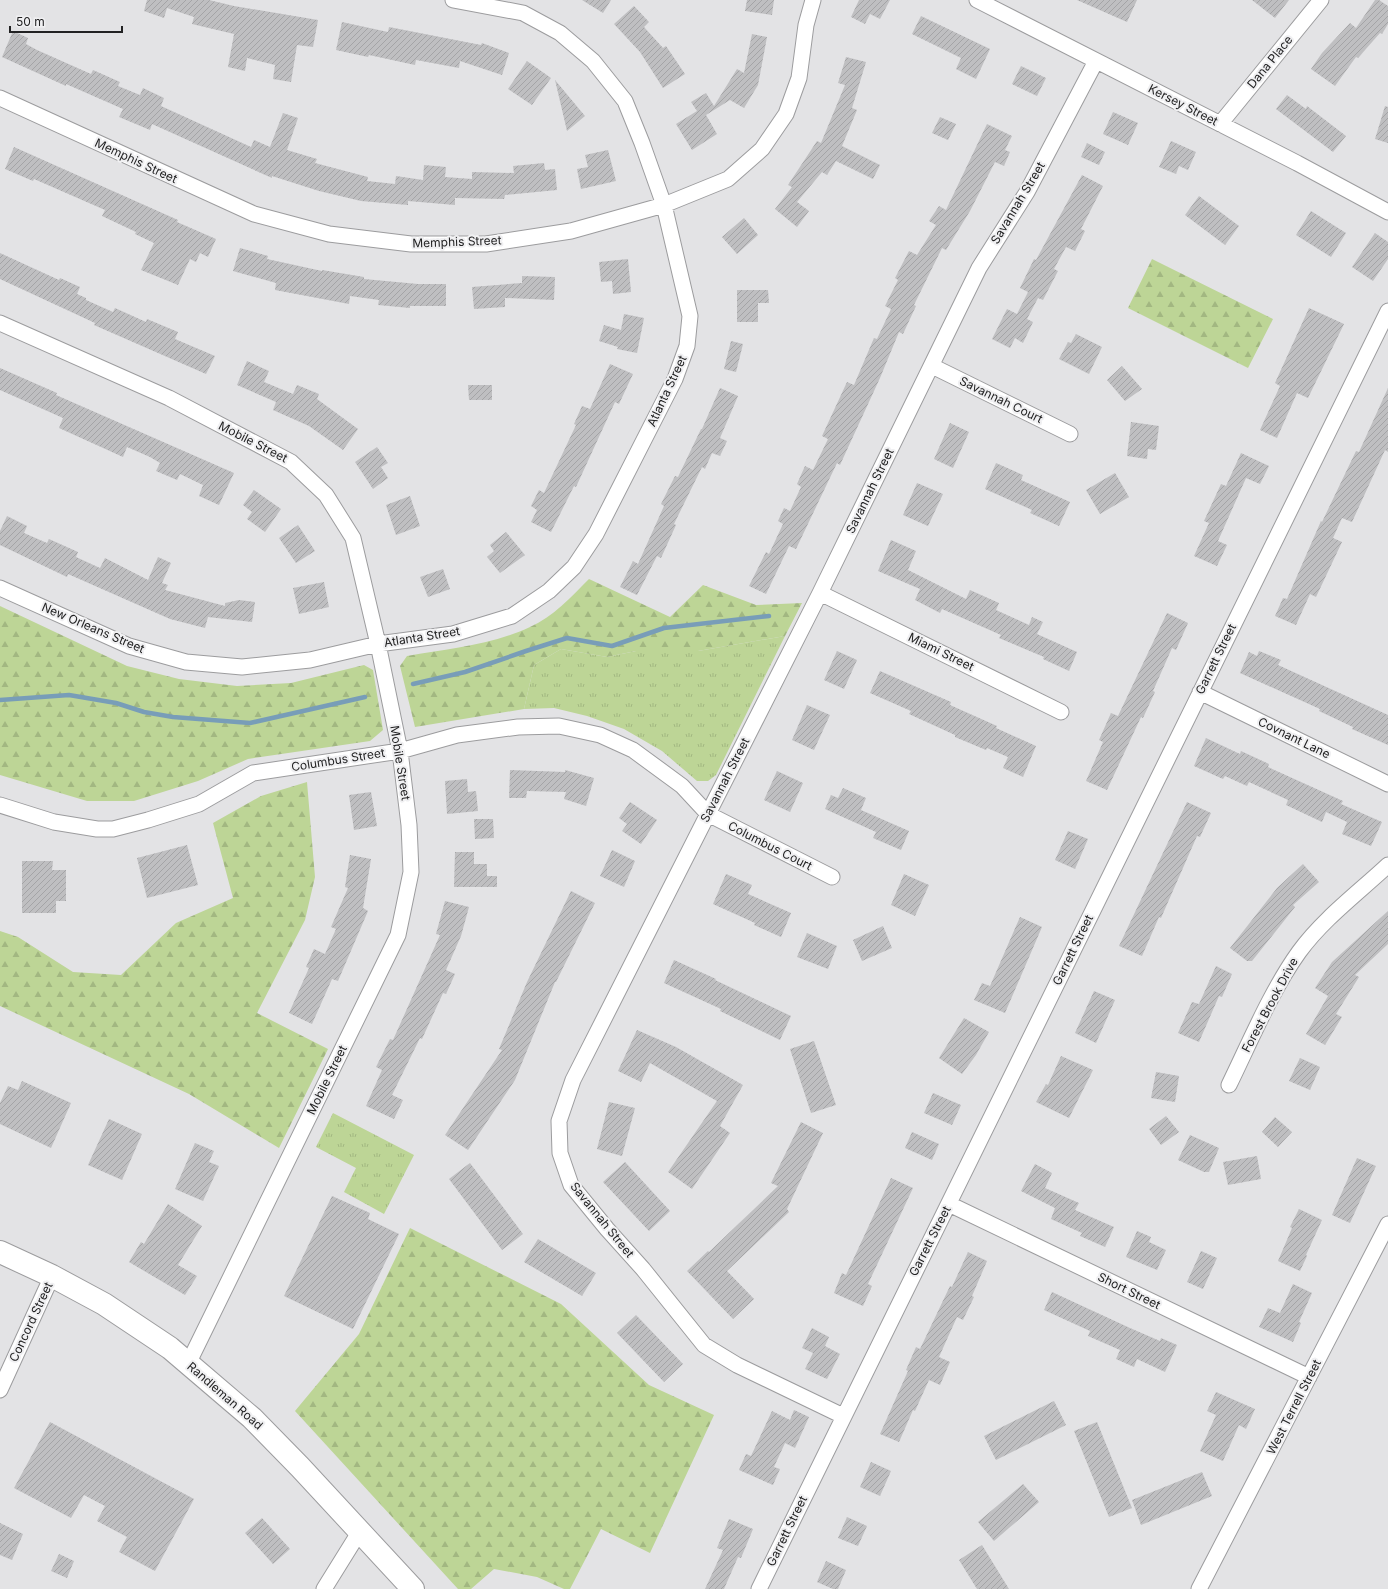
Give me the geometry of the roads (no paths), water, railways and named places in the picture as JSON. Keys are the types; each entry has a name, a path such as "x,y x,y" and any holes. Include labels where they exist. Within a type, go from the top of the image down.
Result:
{"main road":[{"name":"Randleman Road","path":"0,1252 52,1276 98,1301 131,1321 170,1348 252,1418 300,1467 413,1589"}],"street":[{"name":"Atlanta Street","path":"378,644 453,634 512,616 549,591 569,572 596,534 675,379 688,346 690,316 664,205 642,143 625,102 594,61 560,33 523,13 453,0"},
{"name":"Memphis Street","path":"0,98 254,214 329,234 411,244 486,244 570,231 664,205 728,179 762,149 786,114 799,78 806,25 813,0"},
{"name":"Kersey Street","path":"977,0 1096,62 1297,163 1388,212"},
{"name":"Dana Place","path":"1220,124 1321,0"},
{"name":"Savannah Street","path":"843,1416 737,1365 704,1345 639,1264 607,1229 571,1185 560,1153 559,1121 573,1080 820,593 980,268 1027,192 1096,62"},
{"name":"Garrett Street","path":"759,1589 1388,311"},
{"name":"Mobile Street","path":"0,323 169,398 292,462 326,495 353,538 378,644 400,751 409,825 411,872 398,935 188,1364"},
{"name":"Savannah Court","path":"932,366 1070,434"},
{"name":"New Orleans Street","path":"0,588 129,646 186,662 242,667 310,660 378,644"},
{"name":"Miami Street","path":"820,593 1061,712"},
{"name":"Covnant Lane","path":"1200,692 1388,784"},
{"name":"Columbus Street","path":"0,805 54,822 97,829 113,829 199,804 253,773 400,751 458,735 518,727 559,726 600,734 633,750 682,786 708,814"},
{"name":"Columbus Court","path":"708,814 832,877"},
{"name":"Forest Brook Drive","path":"1229,1085 1275,991 1299,952 1315,932 1388,865"},
{"name":"Short Street","path":"949,1204 1309,1377"},
{"name":"West Terrell Street","path":"1199,1589 1309,1377 1384,1244 1388,1224"},
{"name":"Concord Street","path":"0,1390 52,1276"},
{"path":"324,1589 360,1531"}],"waterway":[{"path":"413,684 465,672 567,638 612,646 664,628 769,616"},
{"path":"0,700 69,695 116,703 144,712 173,717 250,723 365,697"}]}
